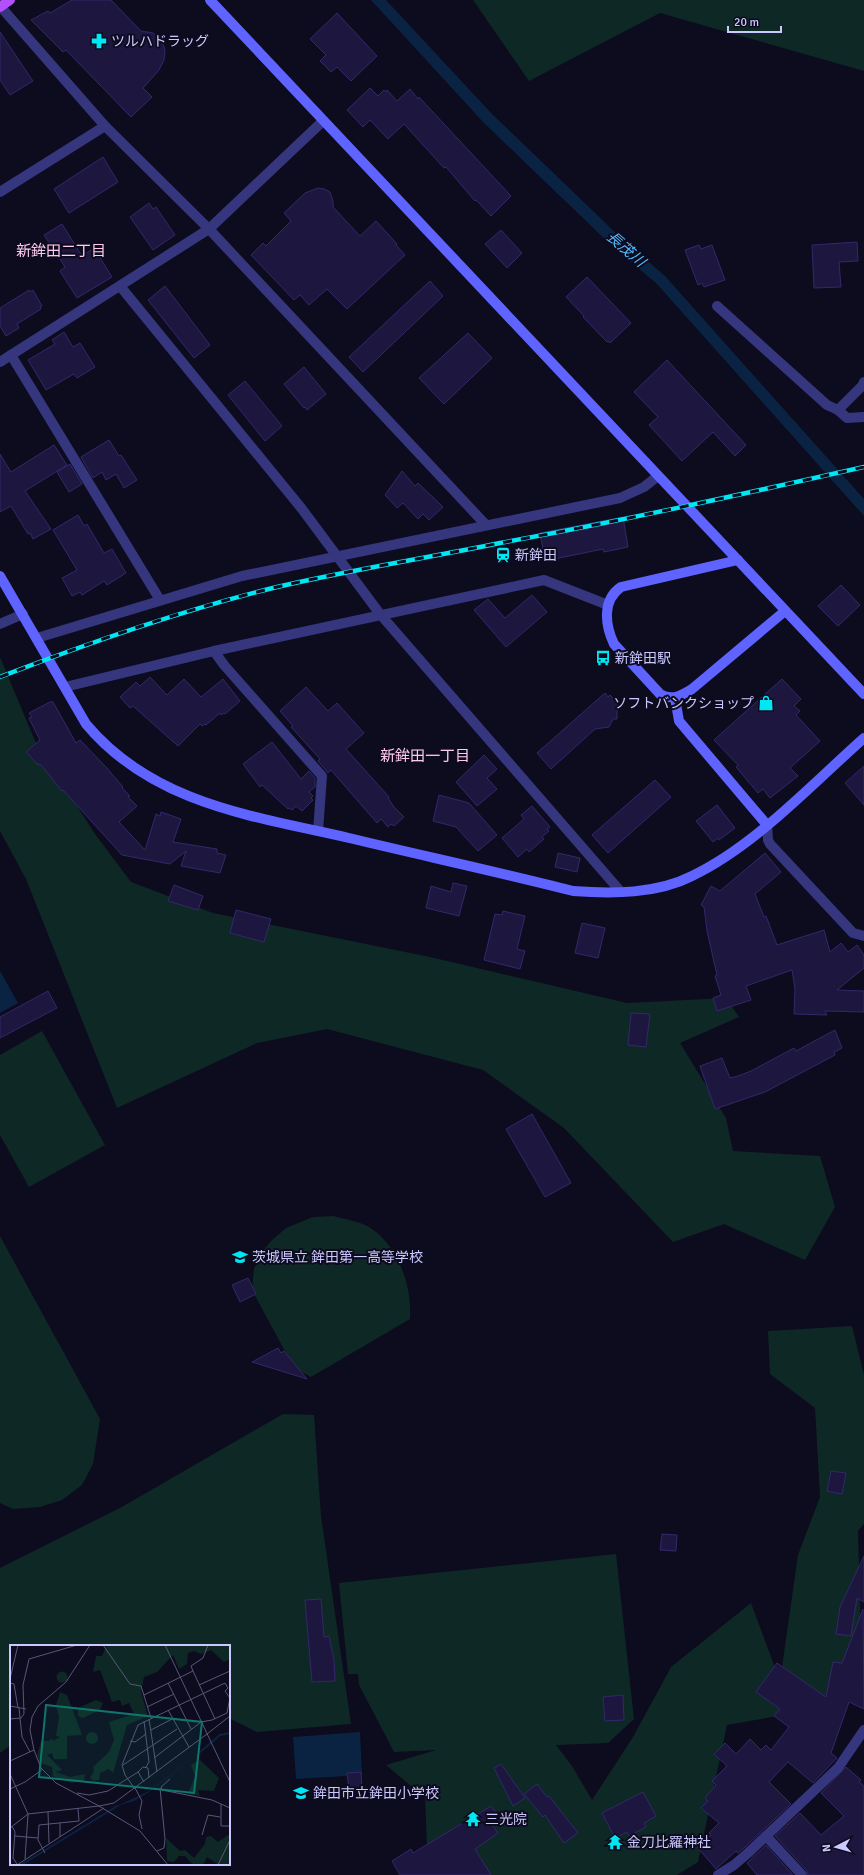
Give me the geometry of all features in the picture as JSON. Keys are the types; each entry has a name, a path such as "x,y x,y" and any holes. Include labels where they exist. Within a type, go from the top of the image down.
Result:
{"main road":[{"path":"0,6 10,0"}],"street":[{"path":"210,0 864,694"},
{"path":"0,6 105,126 209,229 486,525"},
{"path":"0,362 209,229 323,121"},
{"path":"0,192 105,126"},
{"path":"120,286 297,503 380,614 621,892"},
{"path":"717,306 827,405 838,410 847,418 864,417"},
{"path":"11,355 160,600"},
{"path":"838,410 864,382"},
{"path":"37,638 242,576 620,498 644,488 658,476"},
{"path":"738,560 621,587 610,598 606,614 607,624 614,644 660,694 666,698 675,698 692,689 785,610"},
{"path":"0,576 86,724 101,742 121,759 157,782 217,808 573,891 596,893 621,892 667,885 692,877 732,852 767,825 864,738"},
{"path":"65,687 214,651 380,614 544,580 608,606"},
{"path":"0,624 23,614"},
{"path":"214,651 224,665 322,776 318,831"},
{"path":"675,698 679,722 767,825 768,840 770,844 853,933 864,936"},
{"path":"718,1875 734,1865 838,1768 864,1730"},
{"path":"766,1836 802,1875"}],"green space":[{"path":"473,0 864,0 864,71 660,13 529,81"},
{"path":"0,657 35,741 95,834 131,882 213,913 430,957 627,1003 726,998 739,1017 680,1043 726,1118 733,1151 820,1156 835,1207 805,1260 724,1224 673,1242 564,1128 483,1070 327,1029 257,1043 117,1108 26,879 0,831"},
{"path":"42,1031 105,1145 29,1187 0,1135 0,1055"},
{"path":"333,1216 369,1227 388,1244 401,1267 406,1280 409,1293 410,1319 311,1377 294,1368 252,1290 254,1269 262,1252 271,1241 286,1228 313,1217"},
{"path":"0,1236 100,1419 93,1464 82,1485 62,1500 40,1507 13,1509 0,1503"},
{"path":"852,1326 864,1375 864,1524 858,1531 861,1645 834,1706 727,1725 698,1862 677,1875 428,1875 425,1798 386,1765 436,1750 394,1752 359,1685 358,1674 348,1674 339,1583 616,1554 634,1719 608,1743 556,1745 572,1766 592,1800 633,1737 671,1667 751,1603 780,1681 798,1555 820,1497 815,1408 770,1374 768,1331"},
{"path":"283,1414 314,1415 321,1516 351,1724 257,1732 230,1718 230,1645 10,1645 10,1746 0,1753 0,1568 120,1508"}],"water":[{"name":"長茂川","path":"371,0 386,0 492,114 619,236 665,276 864,499 864,516 657,284 611,245 484,123"},
{"path":"0,971 18,1003 0,1013"},
{"path":"360,1732 362,1775 296,1779 293,1737"}],"building":[{"path":"72,0 111,0 141,31 153,33 162,41 165,50 164,60 159,70 143,88 152,97 131,117 66,50 63,52 31,20 48,11 50,13"},
{"path":"337,13 377,56 351,81 337,67 331,72 320,61 326,55 310,39"},
{"path":"0,32 33,81 10,95 0,80"},
{"path":"370,88 378,96 384,90 386,92 387,90 397,101 410,89 511,196 491,216 476,200 475,201 446,167 444,168 404,124 388,139 370,120 363,127 347,110"},
{"path":"103,157 118,182 69,213 54,189"},
{"path":"318,188 330,192 333,207 360,236 376,221 405,255 347,309 327,289 309,305 300,295 294,300 251,255 263,243 266,246 291,221 284,213 305,193"},
{"path":"149,203 153,209 156,207 175,235 153,250 130,217"},
{"path":"62,224 82,256 94,248 112,277 77,298 60,271 65,267 44,235"},
{"path":"501,230 522,253 507,268 485,244"},
{"path":"857,242 858,261 839,262 841,287 814,288 812,245"},
{"path":"699,245 701,249 712,245 725,280 704,287 702,283 698,285 685,250"},
{"path":"587,277 631,323 610,343 608,341 607,342 583,317 584,316 566,297"},
{"path":"430,281 443,296 363,372 349,357"},
{"path":"165,286 210,345 194,358 148,300"},
{"path":"29,290 30,292 33,290 42,306 40,307 41,309 17,324 19,328 6,336 0,326 0,308"},
{"path":"64,332 73,347 80,343 95,367 77,378 74,374 46,390 28,360 55,344 52,340"},
{"path":"468,333 492,358 444,404 419,378"},
{"path":"667,360 746,445 735,456 713,432 682,461 649,425 658,417 634,392"},
{"path":"304,367 326,394 307,410 284,384"},
{"path":"245,381 282,426 265,441 228,395"},
{"path":"109,440 119,456 121,455 137,480 124,488 116,474 106,480 102,472 93,478 81,457"},
{"path":"54,445 67,465 25,491 51,529 33,539 30,533 28,534 11,506 0,512 0,454 11,472"},
{"path":"70,464 82,484 69,492 57,472"},
{"path":"402,471 415,486 418,483 443,507 429,520 423,514 418,519 403,503 397,508 385,495"},
{"path":"78,515 84,526 87,524 104,553 112,549 126,573 107,585 104,581 82,595 80,592 72,596 62,578 77,570 53,530"},
{"path":"623,517 628,547 604,552 603,549 545,561 540,533"},
{"path":"841,585 860,605 838,626 818,606"},
{"path":"532,595 547,612 506,647 474,610 488,599 505,618"},
{"path":"150,677 167,695 184,679 201,697 223,679 240,701 225,714 224,713 221,715 220,713 206,725 205,724 202,726 200,724 178,746 133,706 130,708 120,697 136,682 140,686"},
{"path":"782,679 801,699 794,706 800,711 796,715 820,741 790,768 798,776 770,798 763,789 758,793 736,767 738,765 714,740"},
{"path":"306,687 328,711 337,703 364,733 346,749 389,797 388,798 394,807 404,817 394,826 391,824 388,827 381,819 377,823 331,770 328,773 318,761 320,759 291,727 293,726 280,711"},
{"path":"605,693 608,697 610,695 617,702 617,719 613,719 609,727 595,729 551,769 537,753"},
{"path":"50,702 53,702 76,743 80,740 105,766 130,796 128,797 137,806 119,822 145,850 156,814 160,816 161,812 181,819 173,842 217,849 217,853 226,855 220,873 181,866 186,851 170,864 122,855 63,790 62,791 41,765 37,764 26,752 40,740 29,718 32,717 29,713"},
{"path":"272,742 301,779 309,771 315,778 315,787 309,792 313,796 311,798 313,800 302,811 296,806 292,810 289,808 288,809 262,785 260,787 243,764"},
{"path":"484,755 497,769 487,778 497,789 477,806 456,782"},
{"path":"864,766 864,805 845,783"},
{"path":"655,780 671,797 608,853 592,835"},
{"path":"439,795 469,803 497,835 478,851 456,827 433,821"},
{"path":"717,805 735,828 719,840 718,838 713,842 696,821"},
{"path":"532,806 550,827 547,829 549,831 542,837 544,839 529,852 527,849 518,857 502,838 524,819 521,815"},
{"path":"558,853 580,858 577,872 555,867"},
{"path":"765,853 781,872 755,894 764,917 766,916 777,945 824,930 830,952 841,943 848,952 857,945 864,955 864,968 837,990 864,991 864,1012 825,1011 827,1015 794,1014 795,989 792,970 746,986 751,1000 717,1011 713,998 721,995 715,976 717,975 707,931 704,907 701,905 711,886 720,891"},
{"path":"453,883 467,886 459,916 426,908 431,886 451,892"},
{"path":"174,885 203,896 198,910 168,901"},
{"path":"236,910 271,919 264,942 230,933"},
{"path":"503,911 525,916 517,949 525,951 520,969 484,960 495,914 502,915"},
{"path":"582,923 605,928 598,958 575,953"},
{"path":"48,991 57,1008 0,1038 0,1017"},
{"path":"631,1013 650,1014 646,1047 628,1045"},
{"path":"835,1030 842,1048 834,1052 835,1055 765,1092 715,1109 700,1066 722,1058 730,1078 738,1076 751,1071 794,1048 796,1051"},
{"path":"532,1114 571,1183 545,1197 506,1129"},
{"path":"248,1278 256,1294 240,1302 232,1285"},
{"path":"278,1348 281,1353 284,1351 307,1379 252,1362"},
{"path":"831,1471 846,1473 842,1494 827,1491"},
{"path":"662,1534 677,1535 676,1551 660,1550"},
{"path":"864,1556 864,1602 857,1598 851,1636 836,1634 840,1607"},
{"path":"321,1599 324,1637 329,1636 334,1660 335,1681 312,1682 305,1600"},
{"path":"863,1609 864,1709 849,1702 831,1753 837,1758 813,1783 788,1762 769,1782 791,1804 744,1848 738,1853 736,1851 716,1869 697,1847 711,1835 709,1833 719,1823 701,1808 708,1801 705,1798 716,1785 712,1781 727,1766 714,1754 725,1743 736,1754 750,1739 761,1750 766,1745 771,1750 789,1727 774,1716 780,1709 756,1692 777,1663 826,1697 833,1662 842,1663"},
{"path":"623,1695 624,1720 605,1721 603,1697"},
{"path":"501,1764 525,1798 513,1806 494,1768"},
{"path":"846,1767 861,1780 859,1782 864,1786 864,1875 808,1875 807,1871 775,1836 800,1813 821,1835 844,1816 821,1793"},
{"path":"361,1772 362,1789 349,1790 347,1773"},
{"path":"537,1784 547,1797 549,1796 578,1833 564,1843 545,1815 543,1817 524,1794"},
{"path":"643,1792 656,1816 644,1823 646,1827 629,1836 627,1832 615,1838 602,1813"},
{"path":"491,1806 501,1820 493,1826 498,1833 475,1849 491,1875 400,1875 392,1861 411,1849 413,1853"},
{"path":"766,1845 793,1875 757,1875 747,1863"}],"railway":[{"path":"0,677 68,651 172,616 277,587 546,535 864,467"}],"place":[{"name":"ツルハドラッグ","path":"99,41"},
{"name":"新鉾田","path":"503,555"},
{"name":"新鉾田駅","path":"603,658"},
{"name":"ソフトバンクショップ","path":"766,703"},
{"name":"茨城県立 鉾田第一高等学校","path":"240,1257"},
{"name":"鉾田市立鉾田小学校","path":"301,1793"},
{"name":"三光院","path":"473,1819"},
{"name":"金刀比羅神社","path":"615,1842"}],"district":[{"name":"新鉾田二丁目","path":"61,251"},
{"name":"新鉾田一丁目","path":"425,756"}]}
